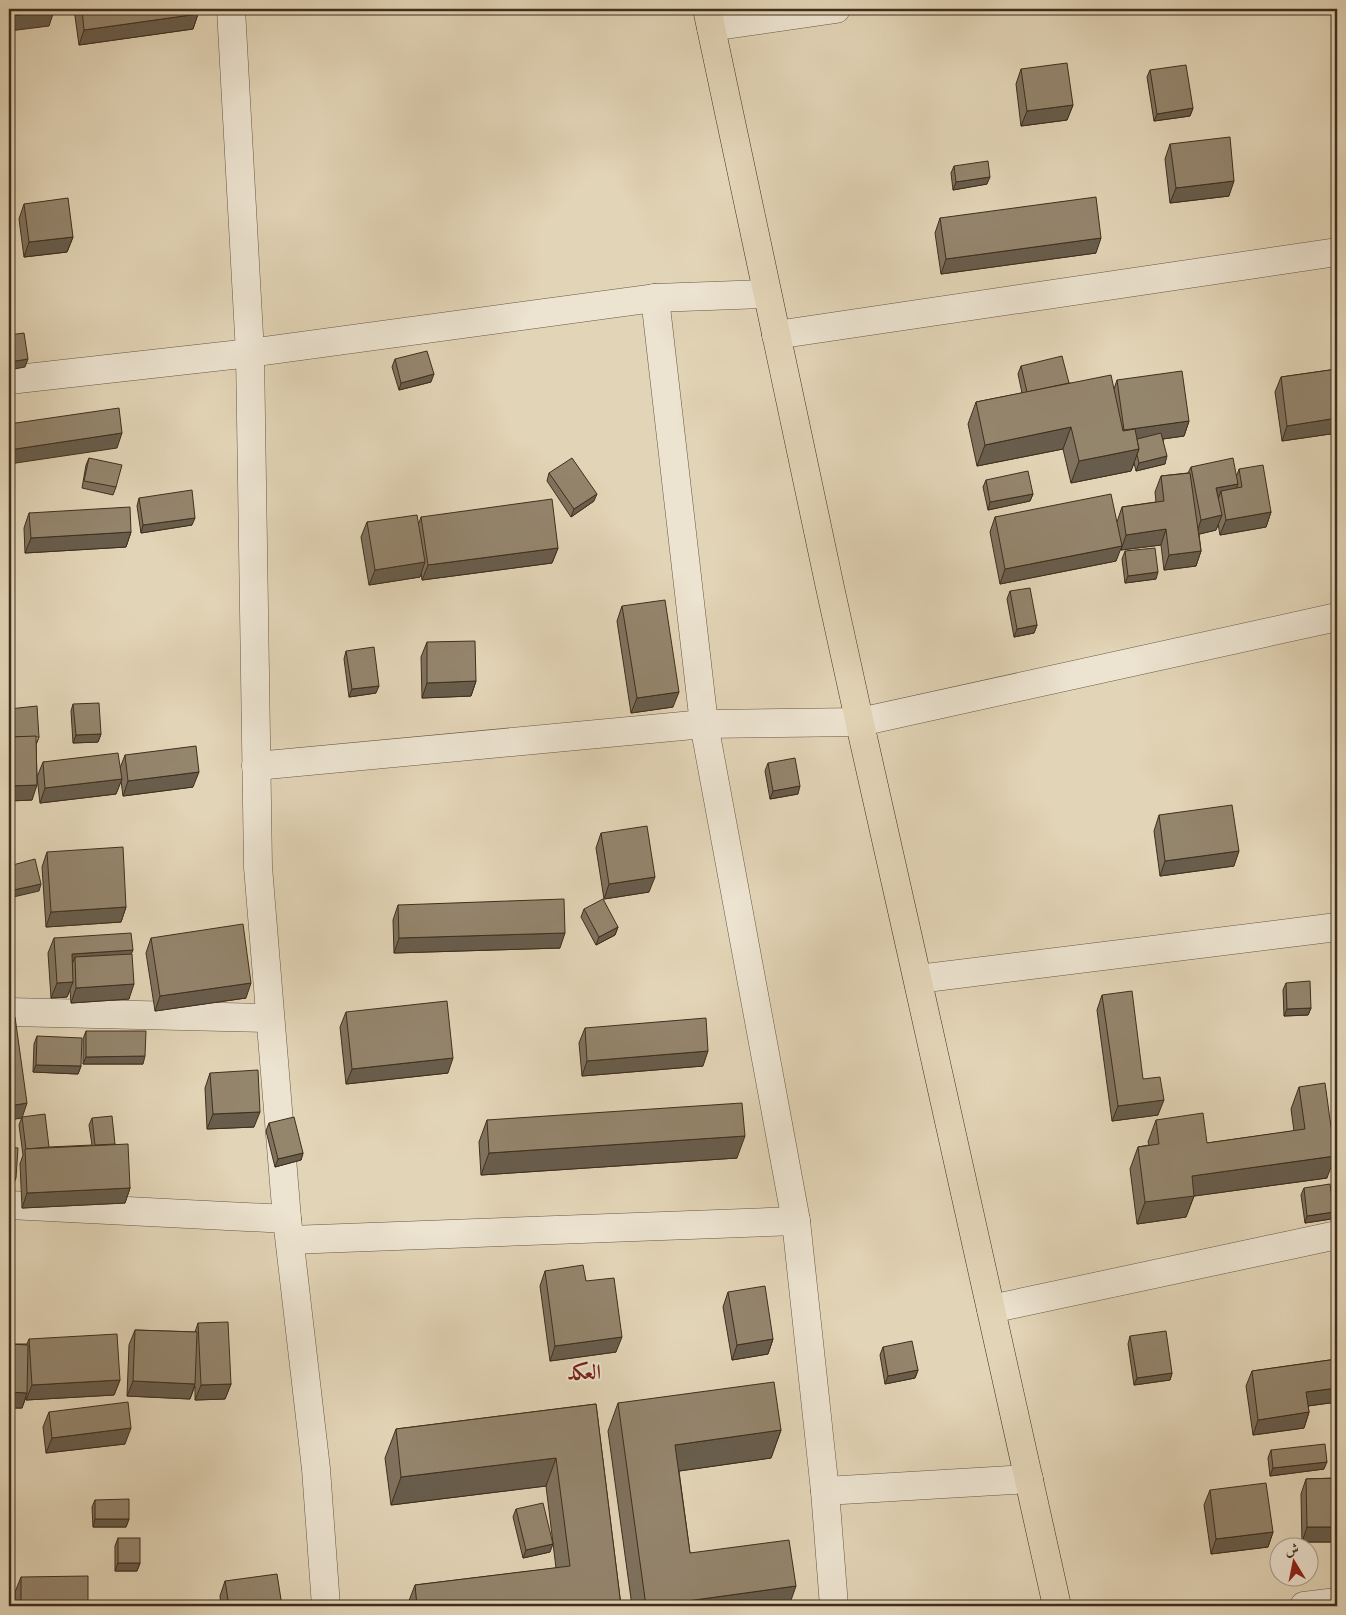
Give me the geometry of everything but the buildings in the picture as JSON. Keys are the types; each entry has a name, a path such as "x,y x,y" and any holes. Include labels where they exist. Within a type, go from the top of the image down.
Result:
{"main road":[{"path":"709,18 860,722 1057,1606"}],"street":[{"path":"231,9 250,353 258,867 288,1230 316,1468 326,1606"},
{"path":"709,18 836,9"},
{"path":"776,335 1337,252"},
{"path":"9,380 250,353 655,298 767,294"},
{"path":"655,298 704,724 796,1221 825,1490 834,1606"},
{"path":"256,766 704,724 860,722 1337,617"},
{"path":"918,979 1337,927"},
{"path":"9,1012 270,1018"},
{"path":"9,1204 288,1230 796,1221"},
{"path":"991,1309 1337,1235"},
{"path":"825,1490 1029,1479"},
{"path":"1304,1606 1337,1602"}],"district":[{"name":"العكد","path":"584,1373"}]}
